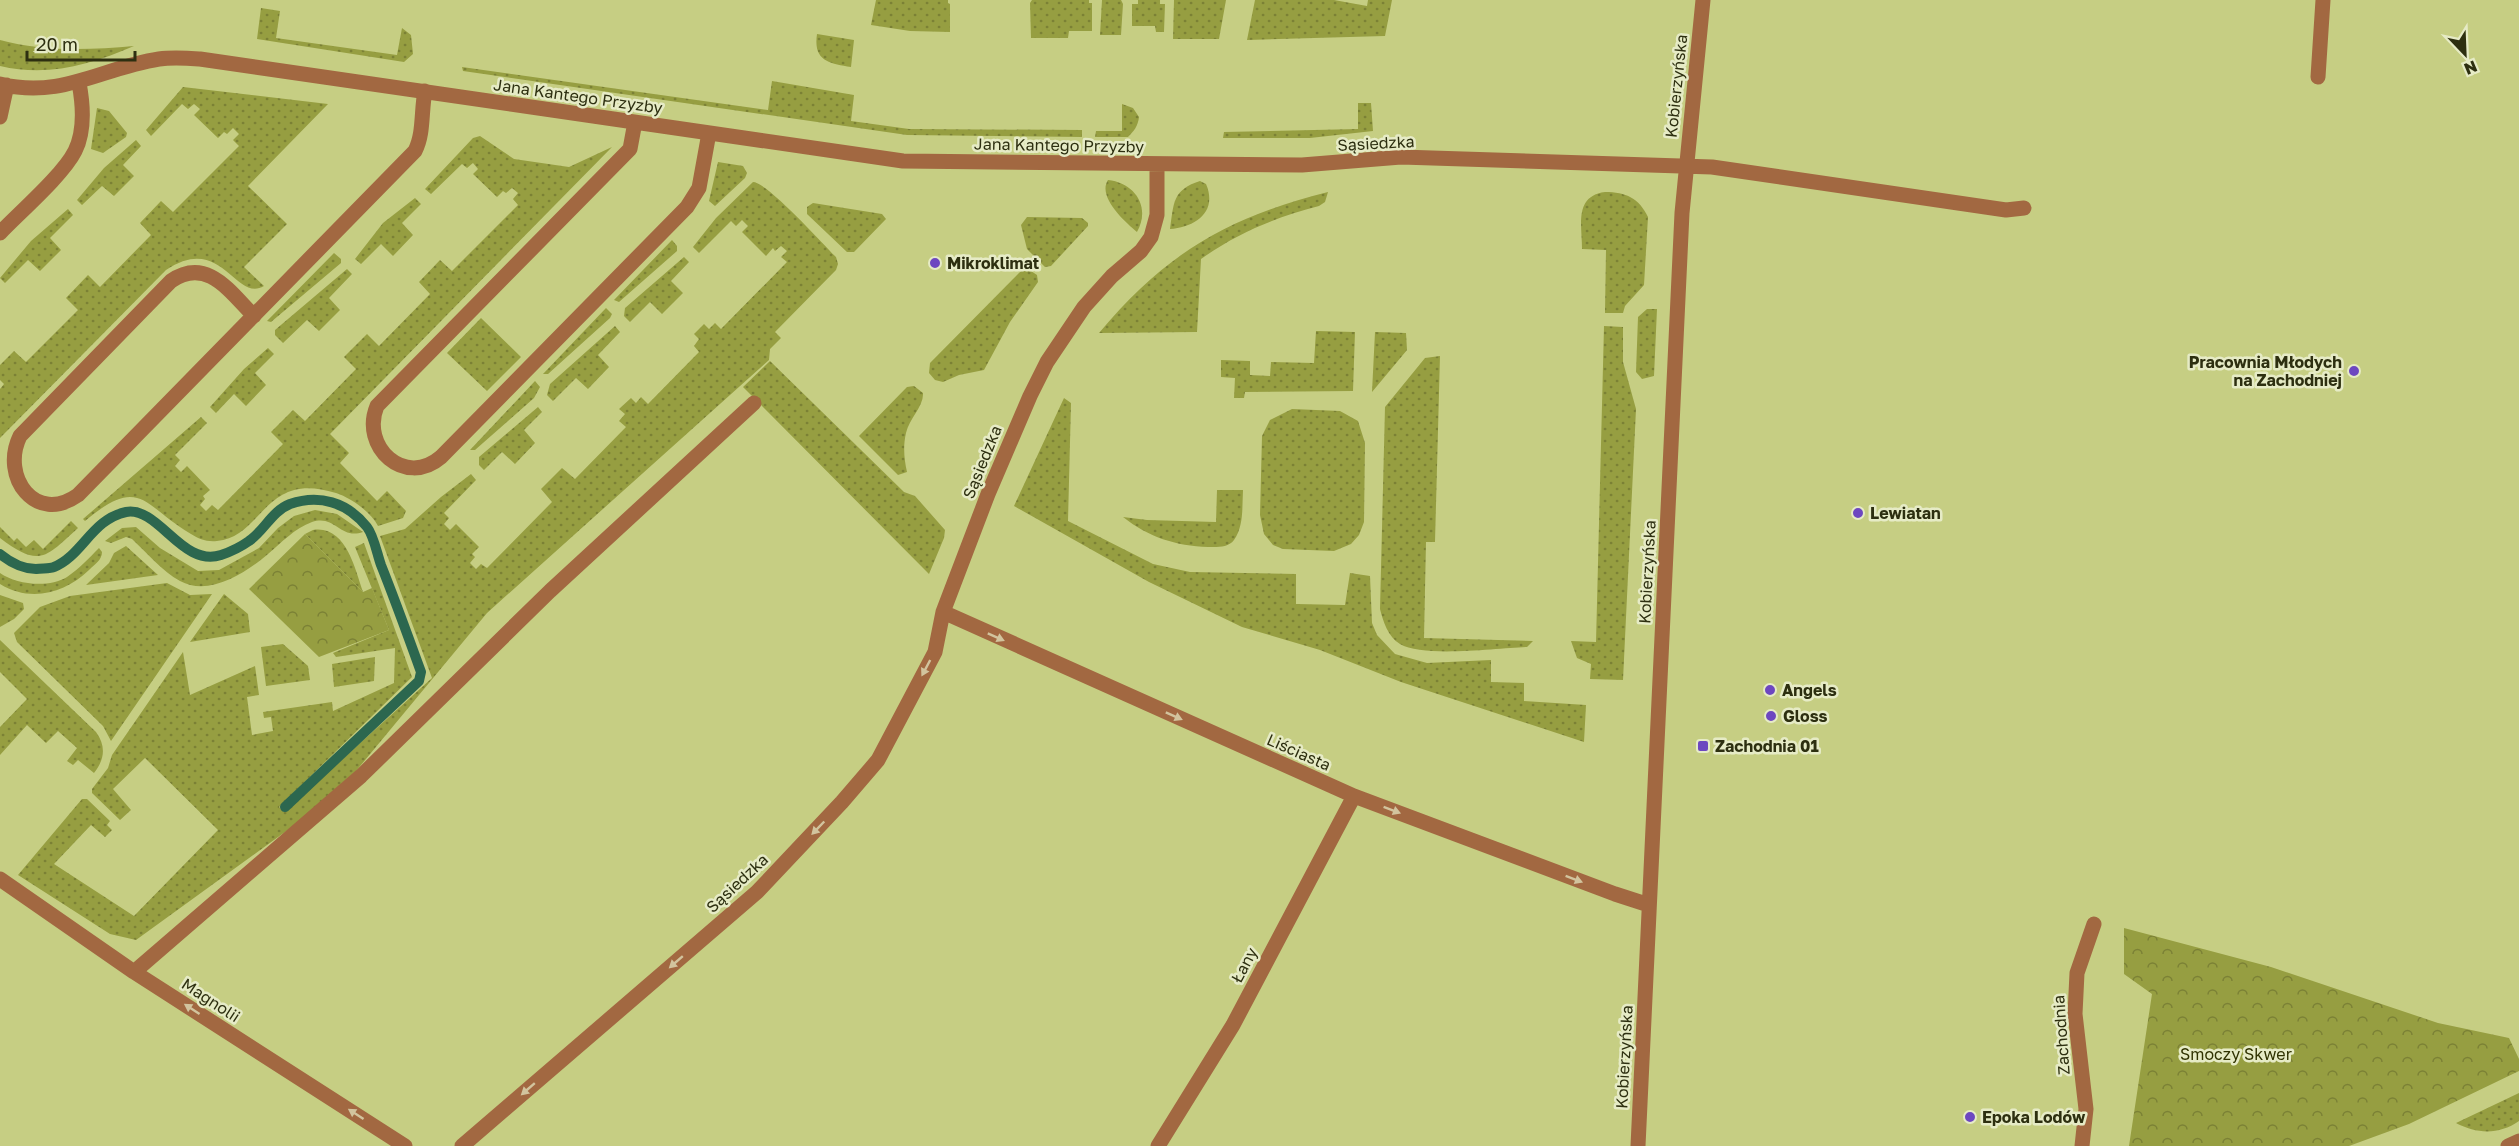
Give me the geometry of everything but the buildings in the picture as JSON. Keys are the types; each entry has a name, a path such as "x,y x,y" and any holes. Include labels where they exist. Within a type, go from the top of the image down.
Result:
{"street":[{"name":"Kobierzyńska","path":"1638,1146 1681,236 1703,0"},
{"path":"2318,77 2323,0"},
{"name":"Jana Kantego Przyzby","path":"4,85 55,87 79,83 143,62 178,58 212,60 903,161 1156,164"},
{"path":"0,233 63,169 76,149 83,105 79,83"},
{"path":"0,117 4,85"},
{"path":"254,316 219,281 204,273 186,273 171,282 20,436 14,446 10,461 11,472 17,486 28,497 45,504 63,503 78,495 254,316 415,151 421,136 420,120 425,91"},
{"path":"635,122 630,149 377,406 372,424 375,439 388,456 400,466 422,468 441,457 687,207 699,188 709,133"},
{"name":"Sąsiedzka","path":"462,1146 757,892 842,802 878,760 935,652 943,612 988,494 1047,362 1091,299 1112,276 1141,251 1151,237 1157,215 1156,164 1302,165 1401,157 1713,167 2006,210 2024,208"},
{"path":"134,972 361,776 550,591 754,403"},
{"name":"Liściasta","path":"943,612 1354,796 1615,894 1649,904"},
{"name":"Łany","path":"1158,1146 1233,1025 1354,796"},
{"name":"Magnolii","path":"0,879 134,972 405,1146"},
{"name":"Zachodnia","path":"2082,1146 2086,1109 2075,1014 2077,973 2094,924"},
{"path":"2508,1146 2519,1141"}],"green space":[{"path":"876,0 948,0 950,32 910,31 871,25"},
{"path":"1032,0 1089,0 1089,3 1092,3 1092,31 1069,31 1068,38 1031,38 1030,3"},
{"path":"1102,0 1121,0 1123,4 1121,35 1100,35"},
{"path":"1138,0 1160,0 1160,4 1165,4 1164,32 1156,32 1155,26 1132,26 1132,4 1138,4"},
{"path":"1174,0 1226,0 1219,39 1173,39"},
{"path":"1255,0 1334,0 1367,6 1368,0 1392,0 1385,36 1247,40"},
{"path":"261,8 280,11 276,38 397,55 402,28 411,35 413,54 404,62 257,39"},
{"path":"817,34 854,40 851,67 824,59 816,43"},
{"path":"0,40 33,47 67,49 134,46 85,64 52,70 35,70 0,66"},
{"path":"462,67 768,110 772,81 854,95 851,121 909,129 1082,130 1082,137 907,135 463,71"},
{"path":"183,87 328,104 248,186 287,224 244,267 264,286 254,289 244,285 214,263 201,259 185,260 166,270 0,438 0,389 4,384 0,380 0,365 14,351 26,362 78,310 66,298 88,275 100,287 151,235 140,223 161,201 173,212 239,146 233,140 239,134 233,128 218,138 194,115 200,109 194,104 188,109 182,104 151,136 146,130"},
{"path":"1358,103 1371,103 1373,131 1310,138 1223,138 1224,132 1358,129"},
{"path":"1122,104 1133,108 1139,117 1132,133 1128,137 1095,137 1096,131 1122,131"},
{"path":"97,108 109,111 127,133 126,137 103,153 91,149"},
{"path":"480,136 514,159 569,167 612,147 330,434 349,453 340,463 377,501 387,491 406,511 403,518 378,526 366,511 348,498 312,488 294,490 279,497 233,537 217,541 206,541 197,537 141,499 130,497 118,499 85,521 83,519 201,417 207,423 175,455 180,460 175,466 181,472 187,466 210,490 203,496 205,499 200,505 206,511 212,505 218,510 283,444 271,432 293,410 305,421 356,369 344,357 367,334 379,346 430,294 419,282 440,260 452,271 518,205 513,199 518,193 512,188 506,193 503,191 497,197 473,174 478,169 473,163 467,168 462,164 431,194 425,189 473,138"},
{"path":"136,140 141,146 123,165 134,176 114,196 102,186 82,205 77,200 104,168"},
{"path":"718,162 743,166 747,173 745,178 715,206 709,201"},
{"path":"1108,180 1126,186 1138,198 1142,214 1137,232 1120,216 1109,201 1106,194"},
{"path":"1200,181 1206,184 1209,194 1206,210 1196,221 1170,229 1174,205 1179,193"},
{"path":"753,182 782,202 836,257 838,264 836,270 775,332 781,338 770,349 769,360 487,613 356,771 296,824 136,940 110,934 18,875 82,799 87,799 110,821 107,825 112,830 105,837 91,825 54,864 134,916 218,830 145,758 113,789 131,810 120,820 92,793 92,789 108,768 112,755 183,652 190,695 255,666 259,695 247,697 252,735 273,731 271,717 264,718 263,712 332,702 333,711 394,683 395,648 336,657 333,653 389,630 355,547 364,543 412,677 279,807 284,812 432,678 380,536 405,529 471,474 476,480 444,513 449,518 444,524 450,530 456,524 479,547 472,554 475,557 470,563 476,569 481,564 487,568 552,502 541,489 562,468 575,479 626,427 619,421 625,414 619,409 631,398 636,403 641,397 648,404 699,352 694,346 699,339 694,334 704,324 709,329 715,323 721,329 787,262 781,257 787,251 781,246 775,251 773,248 766,256 742,232 748,226 742,220 736,226 731,221 699,253 693,247 716,218"},
{"path":"1328,192 1325,202 1319,206 1257,227 1201,259 1197,332 1099,333 1149,281 1201,242 1259,213"},
{"path":"1605,192 1631,197 1648,217 1644,285 1625,306 1623,313 1605,313 1606,250 1582,249 1581,221 1584,205 1588,199"},
{"path":"415,198 421,204 402,223 413,235 393,256 381,244 361,264 355,259 383,223"},
{"path":"813,203 882,214 886,219 854,252 847,252 807,214 807,207"},
{"path":"68,209 73,215 50,238 61,250 40,271 28,260 5,283 0,278 31,241"},
{"path":"1027,217 1082,218 1088,226 1051,266 1045,267 1027,249 1021,225"},
{"path":"672,240 677,246 677,251 619,302 614,300"},
{"path":"334,253 341,259 341,263 271,322 267,321"},
{"path":"684,257 689,262 671,281 683,293 662,314 650,302 630,322 624,316 625,308"},
{"path":"1025,267 1037,275 1038,282 1010,322 984,370 959,375 943,382 935,380 929,373 930,363"},
{"path":"347,269 352,274 329,298 340,310 319,331 307,320 283,343 275,335 275,330"},
{"path":"606,308 612,314 610,318 548,374 543,374"},
{"path":"1647,309 1657,309 1654,376 1642,379 1636,372 1638,317"},
{"path":"481,318 521,357 487,391 447,353"},
{"path":"615,326 620,332 598,355 609,367 588,389 576,378 553,401 547,395 550,384"},
{"path":"1604,326 1623,327 1623,362 1636,409 1623,680 1590,679 1591,664 1577,658 1571,641 1596,642"},
{"path":"1316,331 1355,332 1353,391 1245,392 1244,398 1234,398 1235,378 1221,377 1221,360 1250,361 1250,375 1270,376 1271,362 1314,363"},
{"path":"1375,332 1406,333 1407,350 1372,392"},
{"path":"268,348 274,354 255,373 266,385 246,406 234,394 216,413 210,407 244,369"},
{"path":"1440,356 1435,542 1426,542 1424,638 1533,641 1527,647 1443,651 1411,648 1400,644 1392,637 1381,614 1385,407 1425,358"},
{"path":"770,361 904,492 915,496 945,530 929,574 743,387"},
{"path":"535,381 540,387 534,398 475,450 470,450"},
{"path":"914,386 923,393 923,398 906,433 904,452 907,472 898,475 859,436 907,387"},
{"path":"1064,398 1071,403 1068,521 1153,564 1190,572 1296,574 1296,604 1345,605 1350,573 1370,576 1372,623 1377,635 1395,654 1427,663 1491,660 1491,682 1524,683 1524,701 1586,705 1584,742 1401,682 1320,650 1242,627 1149,582 1014,506"},
{"path":"538,407 542,412 524,430 535,443 515,464 502,452 484,470 479,465 479,457"},
{"path":"1292,409 1340,411 1358,421 1365,443 1364,522 1359,535 1351,544 1334,551 1283,549 1273,545 1264,534 1260,515 1262,436 1270,420"},
{"path":"1217,490 1243,490 1239,529 1232,543 1226,546 1196,546 1163,539 1142,530 1123,517 1216,522"},
{"path":"315,510 337,514 363,532 349,533 326,521 312,522 294,532 238,575 227,581 203,586 191,585 173,577 132,539 126,537 111,543 105,541 122,528 136,527 160,548 198,571 219,570 259,548 278,528 294,516"},
{"path":"71,521 78,528 58,546 42,556 24,553 0,538 0,527 14,541 17,538 26,547 34,540 43,549"},
{"path":"313,530 324,530 334,534 341,541 352,561 363,592 305,534"},
{"path":"305,534 363,592 372,588 389,630 319,657 249,589"},
{"path":"126,546 158,575 86,585 109,563 114,553"},
{"path":"99,548 102,552 98,562 80,578 58,590 47,593 24,593 0,584 0,573 15,580 33,584 60,580 76,570"},
{"path":"167,583 190,595 212,594 111,741 103,726 17,642 14,633 40,607 70,596"},
{"path":"224,594 248,614 250,632 190,642"},
{"path":"0,595 23,603 24,609 14,619 0,627"},
{"path":"0,640 96,732 103,752 94,773 78,760 73,765 67,761 77,748 58,731 46,743 27,725 0,755 0,727 27,699 0,672"},
{"path":"283,644 308,666 310,680 266,686 261,647"},
{"path":"375,657 374,681 334,687 332,664"},
{"name":"Smoczy Skwer","path":"2124,928 2271,967 2438,1023 2509,1038 2519,1059 2519,1071 2409,1124 2349,1146 2129,1146 2152,994 2124,974"},
{"path":"2519,1093 2519,1121 2511,1126 2496,1131 2480,1131 2456,1123"}],"waterway":[{"path":"0,554 21,567 52,568 72,555 104,522 126,512 138,513 149,518 183,546 207,557 221,555 243,545 254,537 278,511 301,501 332,502 351,511 359,518 367,527 373,540 421,672 419,681 285,807"}],"place":[{"name":"Mikroklimat","path":"935,263"},
{"name":"Pracownia Młodych na Zachodniej","path":"2354,371"},
{"name":"Lewiatan","path":"1858,513"},
{"name":"Angels","path":"1770,690"},
{"name":"Gloss","path":"1771,716"},
{"name":"Zachodnia 01","path":"1703,746"},
{"name":"Epoka Lodów","path":"1970,1117"}]}
